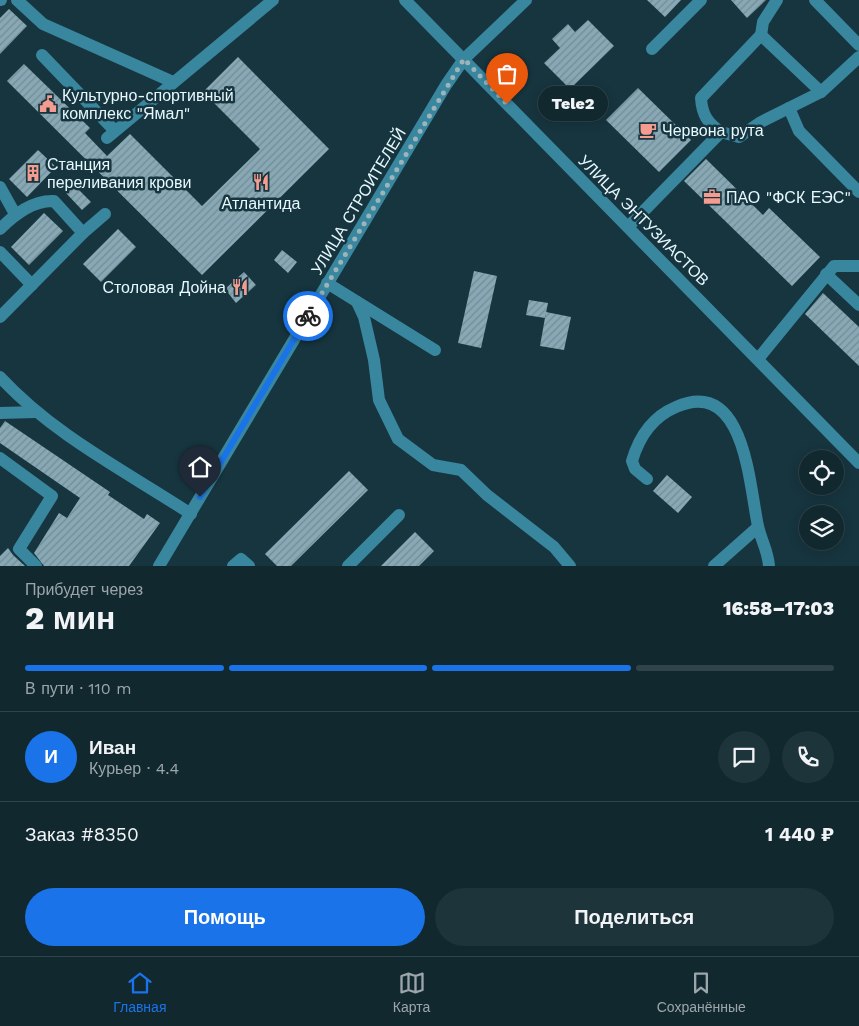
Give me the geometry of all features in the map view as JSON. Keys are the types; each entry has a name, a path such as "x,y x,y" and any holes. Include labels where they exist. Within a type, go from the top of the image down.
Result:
{"street":[{"path":"17,0 42,24 173,82"},
{"path":"42,55 111,134 273,0"},
{"name":"УЛИЦА ЭНТУЗИАСТОВ","path":"405,0 859,463"},
{"name":"УЛИЦА СТРОИТЕЛЕЙ","path":"164,564 191,514 327,283 464,59 526,0"},
{"path":"652,49 701,0"},
{"path":"777,0 763,22 761,35 702,98 702,112 711,126 721,132 739,137 821,92 859,57"},
{"path":"815,0 859,45"},
{"path":"761,35 821,92"},
{"path":"789,108 799,132 859,192"},
{"path":"628,227 721,132"},
{"path":"0,187 15,214"},
{"path":"0,229 15,214 42,200 54,201 83,233"},
{"path":"0,317 83,233 106,214"},
{"path":"0,252 32,285"},
{"path":"758,359 834,266 859,266"},
{"path":"826,274 859,305"},
{"path":"327,283 435,350"},
{"path":"357,302 364,317 374,360 379,400 398,439 433,465 461,470 487,495 554,547 570,566"},
{"path":"0,377 61,433 191,514"},
{"path":"647,479 635,469 632,461 642,435 654,421 677,406 689,403 715,406 730,417 739,438 752,485 758,527 768,555 769,566"},
{"path":"0,413 36,412"},
{"path":"0,458 52,496 19,549 36,566"},
{"path":"348,566 399,515"},
{"path":"714,566 758,527"},
{"path":"233,566 242,559 248,566"}],"building":[{"path":"647,0 681,0 665,17"},
{"path":"731,0 766,0 747,18"},
{"path":"9,9 27,26 0,54 0,18"},
{"path":"588,20 614,46 570,89 544,63 560,48 552,39 568,24 575,32"},
{"name":"Атлантида","path":"238,57 329,149 202,275 7,81 24,64 90,128 85,133 107,156 130,134 202,206 260,149 203,92"},
{"name":"Червона рута","path":"638,88 691,140 659,172 606,120"},
{"name":"Станция переливания крови","path":"38,150 56,167 27,197 9,179"},
{"path":"706,159 763,215 769,208 820,257 792,286 684,181"},
{"path":"73,184 91,202 82,210 65,192"},
{"path":"44,213 63,231 29,265 11,247"},
{"path":"118,229 136,247 101,282 83,264"},
{"path":"282,250 297,262 288,273 274,260"},
{"path":"474,271 497,276 481,348 458,343"},
{"name":"Столовая Дойна","path":"244,272 256,285 236,303 225,289"},
{"path":"823,293 859,327 859,366 805,314"},
{"path":"529,300 548,303 545,318 526,315"},
{"path":"546,312 571,317 564,350 540,346"},
{"path":"5,421 110,492 108,495 144,519 147,514 160,523 129,566 44,566 34,553 59,513 67,518 80,498 0,443 0,428"},
{"path":"349,471 368,490 291,566 277,566 265,554"},
{"path":"667,475 692,497 678,513 653,491"},
{"path":"415,532 434,551 419,566 381,566"},
{"path":"8,548 25,566 0,566 0,556"}],"way so far":[{"path":"308,316 464,59 507,104"}],"place":[{"name":"Культурно-спортивный комплекс \"Ямал\"","path":"48,104"},
{"name":"Tele2","path":"507,104"},
{"name":"Червона рута","path":"648,130"},
{"name":"Станция переливания крови","path":"33,173"},
{"name":"Атлантида","path":"261,182"},
{"name":"ПАО \"ФСК ЕЭС\"","path":"712,197"},
{"name":"Столовая Дойна","path":"240,287"}],"route":[{"path":"200,497 308,316"}]}
